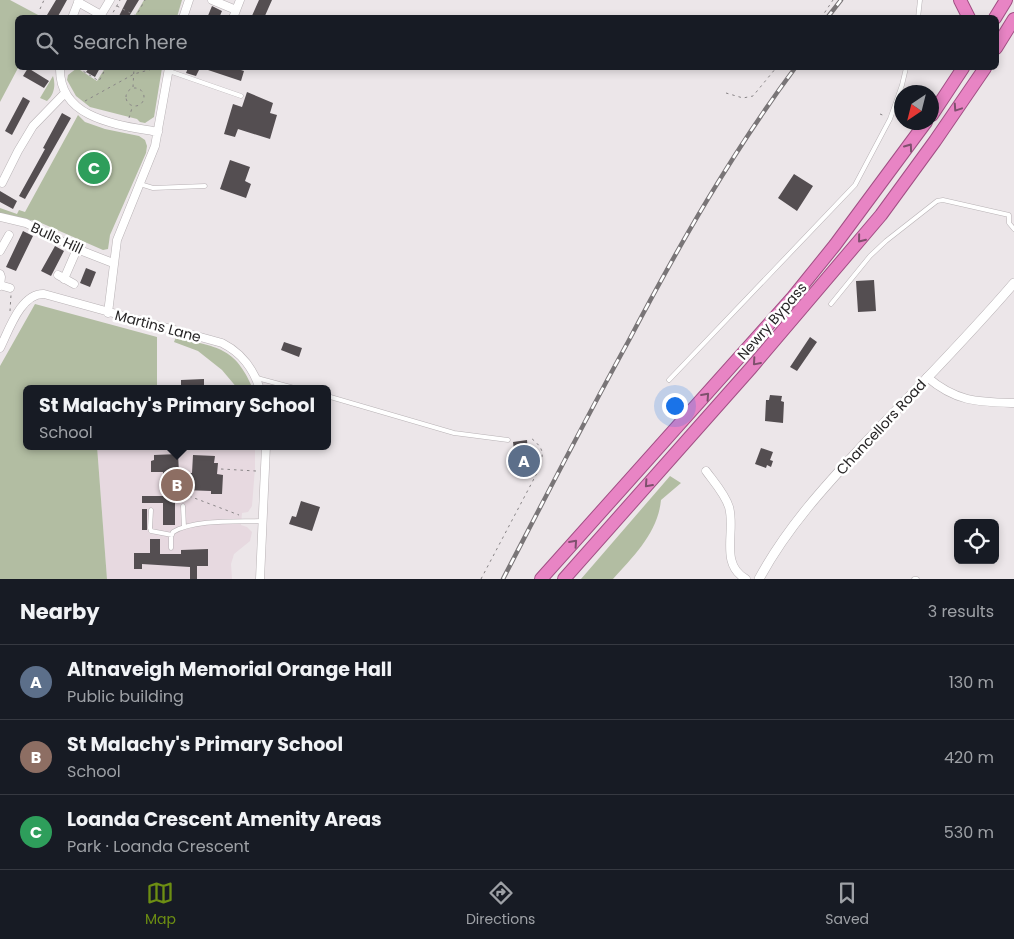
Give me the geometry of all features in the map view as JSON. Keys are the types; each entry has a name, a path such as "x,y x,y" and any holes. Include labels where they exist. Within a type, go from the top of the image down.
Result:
{"highway":[{"path":"960,0 968,15"},
{"path":"997,15 1006,0"},
{"path":"999,43 1014,19"},
{"path":"939,104 962,70"},
{"name":"Newry Bypass","path":"564,579 841,264 935,141 984,70"},
{"name":"Newry Bypass","path":"541,579 793,296 835,245 920,130"}],"street":[{"path":"73,15 79,1 101,15 110,0"},
{"path":"185,15 189,0"},
{"path":"212,0 235,14 240,0"},
{"path":"60,70 62,86 65,93 81,109 111,124 158,132"},
{"name":"Martins Lane","path":"169,70 158,132 150,161 116,240 108,313 222,343 234,349 243,357 259,385"},
{"path":"2,183 33,126 65,93"},
{"name":"Bulls Hill","path":"0,217 26,223 77,249 113,262"},
{"path":"0,252 2,241 9,235"},
{"path":"74,284 61,277 77,249"},
{"path":"0,274 0,286 10,288"},
{"name":"Chancellors Road","path":"759,579 777,547 807,507 1014,283"},
{"path":"0,348 25,301 36,294 44,294 108,313"},
{"path":"927,377 944,391 972,401 1014,403"},
{"path":"260,579 266,450"},
{"path":"706,471 725,498 729,508 731,521 730,559 736,572 746,579"}],"lane":[{"path":"918,15 920,0"},
{"path":"172,70 241,96"},
{"path":"669,380 855,185 890,119 898,99 905,70"},
{"path":"139,183 153,188 205,186"},
{"path":"831,304 870,256 937,201 943,200 1008,215 1014,229"},
{"path":"256,378 283,385"},
{"path":"331,397 454,432 508,440"},
{"path":"183,506 184,527"},
{"path":"151,510 151,531 172,535"},
{"path":"171,548 173,532 184,527 235,520 262,521"}],"path":[{"path":"40,8 44,0"},
{"path":"112,15 120,0"},
{"path":"137,15 145,0"},
{"path":"823,15 833,0"},
{"path":"117,6 133,15"},
{"path":"82,70 99,80 105,70"},
{"path":"133,88 134,70"},
{"path":"82,103 134,74 149,70"},
{"path":"726,93 743,98 753,96 774,70"},
{"path":"133,88 140,89 144,96 141,104 132,106 127,102 126,93 133,88"},
{"path":"123,105 127,102"},
{"path":"129,119 132,106"},
{"path":"10,288 10,312 14,320"},
{"path":"482,579 537,473 543,456 541,446 532,438"},
{"path":"221,469 257,471"},
{"path":"189,496 242,515"}],"shaded area":[{"path":"97,450 255,450 252,506 248,512 242,513 241,525 247,527 252,532 250,541 234,554 231,564 232,579 107,579"}],"green space":[{"path":"0,0 10,0 38,15 15,15 15,70 17,70 0,102"},
{"path":"144,0 182,0 178,15 135,15"},
{"path":"74,70 80,70 97,81 104,70 162,70 154,117 145,123 137,119 90,107 76,96 67,80 68,75"},
{"path":"53,76 54,90 47,101 40,98"},
{"path":"78,115 85,122 105,129 139,136 145,140 147,146 146,153 110,235 108,249 103,250 39,222 0,213 0,208 17,214 19,210 25,212"},
{"path":"35,304 157,337 157,385 23,385 23,450 97,450 107,579 0,579 0,366"},
{"path":"176,337 223,351 239,364 251,385 235,385 222,370 198,351 174,342"},
{"path":"670,476 681,483 661,500 659,512 650,533 629,561 613,579 581,579"}],"building":[{"path":"56,0 67,0 59,15 47,15"},
{"path":"127,0 139,0 130,15 120,15"},
{"path":"259,0 272,0 265,15 252,15"},
{"path":"212,6 222,11 220,15 208,15"},
{"path":"27,70 31,70 49,81 44,88 23,76"},
{"path":"88,70 99,70 95,77 86,72"},
{"path":"187,70 199,70 196,76 186,73"},
{"path":"208,70 244,71 241,81"},
{"path":"247,92 273,103 270,113 277,115 270,139 238,129 235,137 224,134 233,104 242,107"},
{"path":"23,97 30,101 12,135 5,131"},
{"path":"62,113 71,118 25,199 19,196"},
{"path":"230,160 250,167 245,181 251,184 246,198 220,189"},
{"path":"794,174 813,186 797,211 778,198"},
{"path":"0,191 17,201 13,209 0,202"},
{"path":"23,231 33,236 16,271 6,267"},
{"path":"55,246 64,251 51,276 41,271"},
{"path":"86,268 96,272 90,287 80,283"},
{"path":"874,280 876,311 858,312 856,281"},
{"path":"810,337 817,342 797,371 790,367"},
{"path":"284,342 302,348 299,357 281,350"},
{"path":"204,379 204,385 181,385 181,380"},
{"path":"770,395 782,396 781,401 784,402 783,423 765,421 766,400 769,400"},
{"path":"527,440 530,472 520,473 518,450 514,450 513,442"},
{"path":"761,448 773,452 770,460 773,461 771,467 767,465 766,468 755,464"},
{"path":"178,454 179,473 192,473 193,455 215,456 214,463 218,463 217,474 223,475 222,494 211,494 211,491 184,490 184,498 175,498 175,525 163,525 163,503 142,503 142,496 163,496 163,472 151,472 151,461 154,460 154,455"},
{"path":"301,501 320,507 312,531 289,524 292,516 296,517"},
{"path":"142,509 147,509 147,530 142,530"},
{"path":"150,539 160,539 160,554 181,554 181,550 208,549 208,566 197,566 197,579 190,579 190,567 142,564 142,569 134,569 134,553 150,553"}],"railway":[{"path":"829,15 841,0"},
{"path":"503,579 596,401 686,236 727,167 794,70"}],"place":[{"name":"Loanda Crescent Amenity Areas","path":"94,168"},
{"name":"Altnaveigh Memorial Orange Hall","path":"524,461"},
{"name":"St Malachy's Primary School","path":"177,485"}]}
